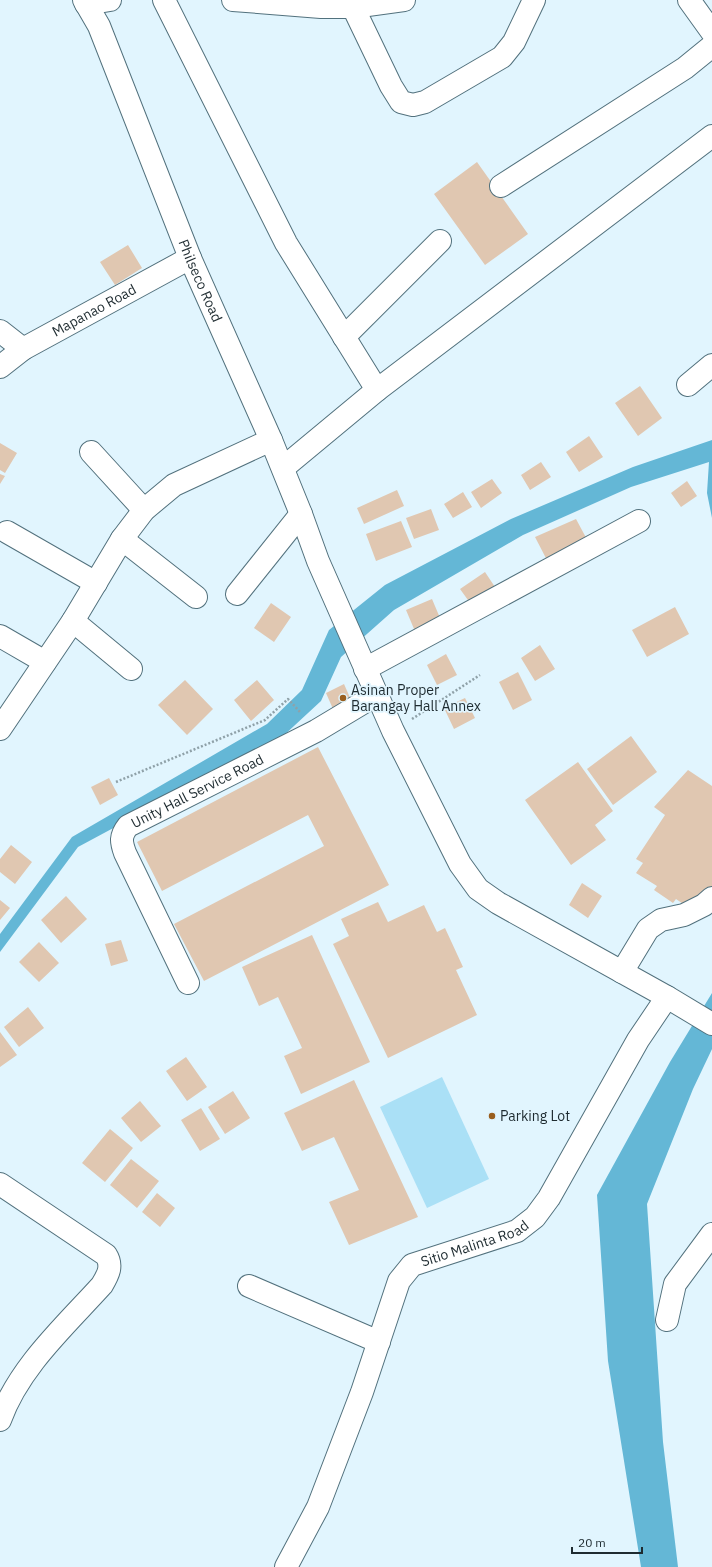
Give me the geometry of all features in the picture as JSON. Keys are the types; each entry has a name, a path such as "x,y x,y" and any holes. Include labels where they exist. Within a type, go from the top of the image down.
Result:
{"street":[{"path":"86,1 110,0"},
{"path":"164,0 286,243 377,390"},
{"path":"233,0 295,6 353,7 404,0"},
{"path":"353,7 391,86 401,102 413,105 425,102 502,57 514,42 534,0"},
{"path":"688,0 712,32"},
{"name":"Philseco Road","path":"86,1 99,26 190,258 283,468 318,561 376,695 460,864 478,889 498,903 712,1024"},
{"path":"501,186 685,68 712,46"},
{"path":"283,468 377,390 712,136"},
{"path":"344,337 440,241"},
{"name":"Mapanao Road","path":"0,368 24,349 190,258"},
{"path":"0,331 24,349"},
{"path":"688,385 712,365"},
{"path":"0,728 73,621 122,539 144,510 174,485 271,440"},
{"path":"91,452 144,510"},
{"path":"237,594 301,514"},
{"path":"361,659 639,521"},
{"path":"7,532 96,583"},
{"path":"122,539 196,598"},
{"path":"73,621 131,669"},
{"path":"0,636 45,662"},
{"name":"Unity Hall Service Road","path":"188,983 125,853 121,841 122,834 128,826 316,731 376,695"},
{"path":"622,972 648,929 661,920 684,915 704,905 712,898"},
{"name":"Sitio Malinta Road","path":"286,1567 318,1507 362,1392 399,1281 412,1265 518,1231 535,1217 549,1198 638,1040 672,1001"},
{"path":"0,1184 106,1255 110,1261 108,1274 102,1285 30,1364 6,1403 0,1420"},
{"path":"667,1320 674,1284 712,1234"},
{"path":"249,1286 379,1342"}],"path":[{"path":"393,731 480,675"},
{"path":"116,782 266,720 288,699 303,714"}],"shaded area":[{"path":"712,440 712,518 707,493 709,462 631,487 523,535 394,610 341,657 321,701 281,738 78,847 0,952 0,934 72,837 267,724 302,690 329,630 385,585 511,519 633,467"},
{"path":"712,993 712,1049 693,1089 647,1204 663,1442 678,1567 641,1567 608,1361 597,1195 670,1062"},
{"path":"442,1077 489,1179 427,1208 380,1107"}],"building":[{"path":"477,162 528,234 485,265 434,194"},
{"path":"128,245 142,268 115,285 100,262"},
{"path":"640,386 662,418 638,436 615,403"},
{"path":"589,436 603,457 579,472 566,452"},
{"path":"0,443 17,453 5,473 0,470"},
{"path":"541,462 551,477 530,490 521,475"},
{"path":"0,474 5,476 0,484"},
{"path":"492,479 502,493 481,508 471,492"},
{"path":"687,481 697,496 681,507 671,493"},
{"path":"397,490 404,506 364,524 357,508"},
{"path":"463,492 472,507 453,518 444,504"},
{"path":"431,509 439,530 414,539 406,518"},
{"path":"576,519 590,545 549,564 535,537"},
{"path":"401,521 412,547 376,561 366,534"},
{"path":"485,572 497,590 473,607 460,589"},
{"path":"432,599 443,625 417,636 406,610"},
{"path":"271,603 291,617 274,642 254,628"},
{"path":"675,607 689,634 647,657 632,630"},
{"path":"540,645 555,669 535,681 521,658"},
{"path":"446,654 457,675 437,685 427,665"},
{"path":"518,672 532,700 513,710 499,682"},
{"path":"185,680 213,709 187,735 158,705"},
{"path":"257,680 274,700 251,721 234,700"},
{"path":"344,684 351,700 333,709 326,693"},
{"path":"465,698 475,718 454,729 444,708"},
{"path":"631,736 657,772 613,805 587,769"},
{"path":"318,747 389,885 204,981 174,924 324,846 308,815 162,891 137,842"},
{"path":"578,762 613,811 595,825 606,840 571,865 525,800"},
{"path":"688,770 712,786 712,887 697,905 689,908 676,899 673,903 654,890 657,886 636,873 643,863 636,859 665,815 654,807"},
{"path":"109,778 118,795 100,805 91,787"},
{"path":"11,845 32,862 15,884 0,872 0,859"},
{"path":"582,883 602,896 588,918 569,905"},
{"path":"66,896 87,919 61,943 41,920"},
{"path":"0,900 10,908 0,920"},
{"path":"378,902 388,922 424,905 437,932 445,928 463,967 456,970 477,1015 388,1058 333,944 349,936 341,919"},
{"path":"312,935 370,1062 301,1094 284,1056 302,1048 278,997 259,1006 242,967"},
{"path":"121,940 128,961 111,966 105,944"},
{"path":"39,942 59,963 39,982 19,962"},
{"path":"28,1007 44,1028 19,1047 4,1027"},
{"path":"0,1032 17,1055 0,1067"},
{"path":"186,1057 207,1087 187,1101 166,1071"},
{"path":"354,1080 418,1217 349,1245 329,1202 359,1190 334,1137 302,1151 284,1113"},
{"path":"233,1091 250,1118 225,1134 208,1107"},
{"path":"140,1101 161,1126 141,1142 121,1118"},
{"path":"201,1108 220,1139 200,1151 181,1120"},
{"path":"110,1129 133,1148 105,1182 82,1163"},
{"path":"131,1159 159,1181 137,1208 110,1185"},
{"path":"157,1193 175,1208 160,1227 142,1212"}],"place":[{"name":"Asinan Proper Barangay Hall Annex","path":"343,698"},
{"name":"Parking Lot","path":"492,1116"}]}
